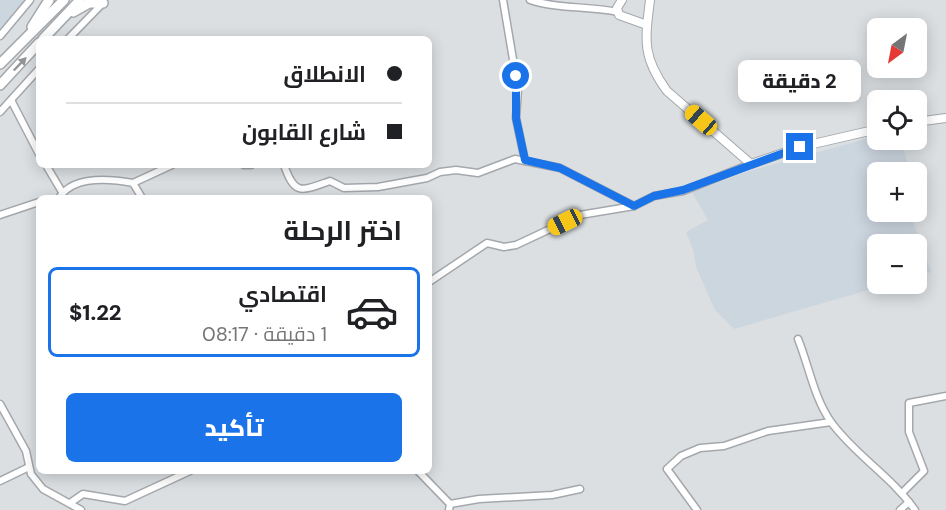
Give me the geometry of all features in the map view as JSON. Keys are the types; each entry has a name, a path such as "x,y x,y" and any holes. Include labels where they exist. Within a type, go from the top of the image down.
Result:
{"highway":[{"path":"22,41 49,0"},
{"path":"0,64 64,0"},
{"path":"46,36 80,0"},
{"path":"63,18 89,3 105,1"},
{"path":"0,85 36,47"}],"main road":[{"path":"622,0 618,12 622,17 647,25"},
{"path":"650,0 646,53 663,86 751,164 800,147 867,132"},
{"path":"927,121 946,118"}],"street":[{"path":"0,36 30,0"},
{"path":"503,0 518,89 516,118 525,160"},
{"path":"530,0 545,5 584,6 618,12"},
{"path":"71,36 105,1"},
{"path":"0,112 12,102 36,73"},
{"path":"12,102 36,148"},
{"path":"285,168 291,184 296,189 304,190 330,182 345,188 378,188 427,178 440,172 456,170 478,173 515,159 525,160 560,168 634,206"},
{"path":"432,280 486,243 504,247 516,245 580,215 634,206 654,196 683,190 751,164"},
{"path":"48,168 61,195 83,183 106,178 133,183 166,168"},
{"path":"133,183 140,195"},
{"path":"0,215 36,203"},
{"path":"798,339 831,422 902,493 915,510"},
{"path":"902,493 924,471 909,432 909,403 946,396"},
{"path":"0,404 21,442 31,474 43,489 81,510"},
{"path":"697,510 667,469 681,456 700,448 724,446 768,431 831,422"},
{"path":"0,481 29,467"},
{"path":"70,503 83,494 125,501 184,474"},
{"path":"421,474 450,507 478,499 552,495 580,489"},
{"path":"900,510 909,502"}],"shaded area":[{"path":"0,0 25,0 0,30"},
{"path":"867,139 867,150 904,150 907,162 867,162 867,222 913,222 917,234 867,234 867,290 734,329 715,310 696,267 693,249 686,232 708,220 692,192 749,171"},
{"path":"927,261 931,272 927,273"}],"route":[{"path":"516,76 518,89 516,118 525,160 543,166 560,168 588,185 634,206 654,196 675,193 800,147"}]}
